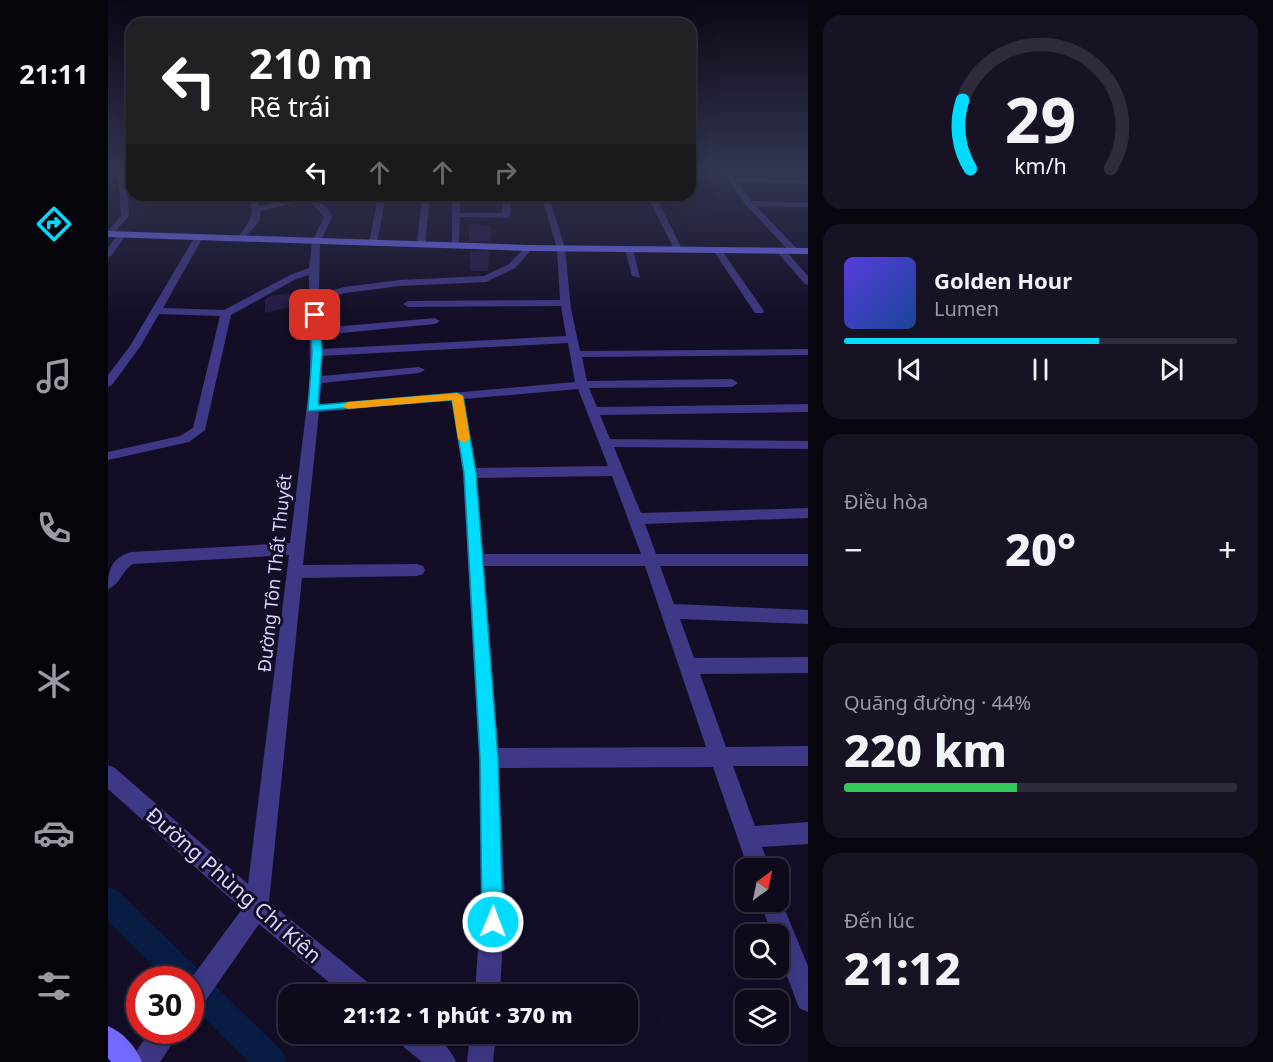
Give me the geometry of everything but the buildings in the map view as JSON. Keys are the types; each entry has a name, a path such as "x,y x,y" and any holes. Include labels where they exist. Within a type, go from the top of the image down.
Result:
{"street":[{"path":"109,234 121,221"},
{"path":"242,237 255,221"},
{"name":"Đường Tôn Thất Thuyết","path":"257,907 316,380 314,270 316,242 325,221"},
{"path":"373,243 377,221"},
{"path":"421,244 423,221"},
{"path":"455,244 457,221"},
{"path":"552,221 561,248 565,303 582,385 636,519 755,858"},
{"path":"664,221 678,249"},
{"path":"765,221 794,251"},
{"path":"109,234 529,248 808,251"},
{"path":"108,254 122,235"},
{"path":"108,383 135,347 200,237"},
{"path":"315,298 344,290 392,284 486,279 512,266 529,248"},
{"path":"629,249 637,276"},
{"path":"717,250 759,310"},
{"path":"781,251 808,282"},
{"path":"155,311 226,313 289,279 314,270"},
{"path":"408,304 565,303"},
{"path":"108,456 184,439 199,430 226,313"},
{"path":"315,332 435,321"},
{"path":"317,353 574,346 808,352"},
{"path":"316,380 419,370"},
{"path":"312,409 582,385 732,383"},
{"path":"457,396 470,473 489,758 493,901 488,984"},
{"path":"593,411 808,408"},
{"path":"606,442 808,445"},
{"path":"470,473 616,471"},
{"path":"636,519 808,513"},
{"path":"108,582 123,562 131,558 296,549"},
{"path":"474,560 650,558 808,560"},
{"path":"293,572 417,570"},
{"path":"668,611 808,617"},
{"path":"687,666 808,665"},
{"path":"489,758 808,756"},
{"name":"Đường Phùng Chí Kiên","path":"108,775 257,907 350,984"},
{"path":"748,837 808,833"},
{"path":"204,981 257,907"},
{"path":"776,912 808,999"},
{"path":"108,1039 129,1062"},
{"path":"144,1062 158,1044"},
{"path":"420,1044 443,1062"},
{"path":"480,1062 482,1044"}],"waterway":[{"path":"108,901 174,966"},
{"path":"204,996 271,1062"}],"slow traffic":[{"path":"348,406 457,396 464,439"}],"route":[{"path":"315,315 317,353 312,409 457,396 470,473 489,758 493,922"}]}
